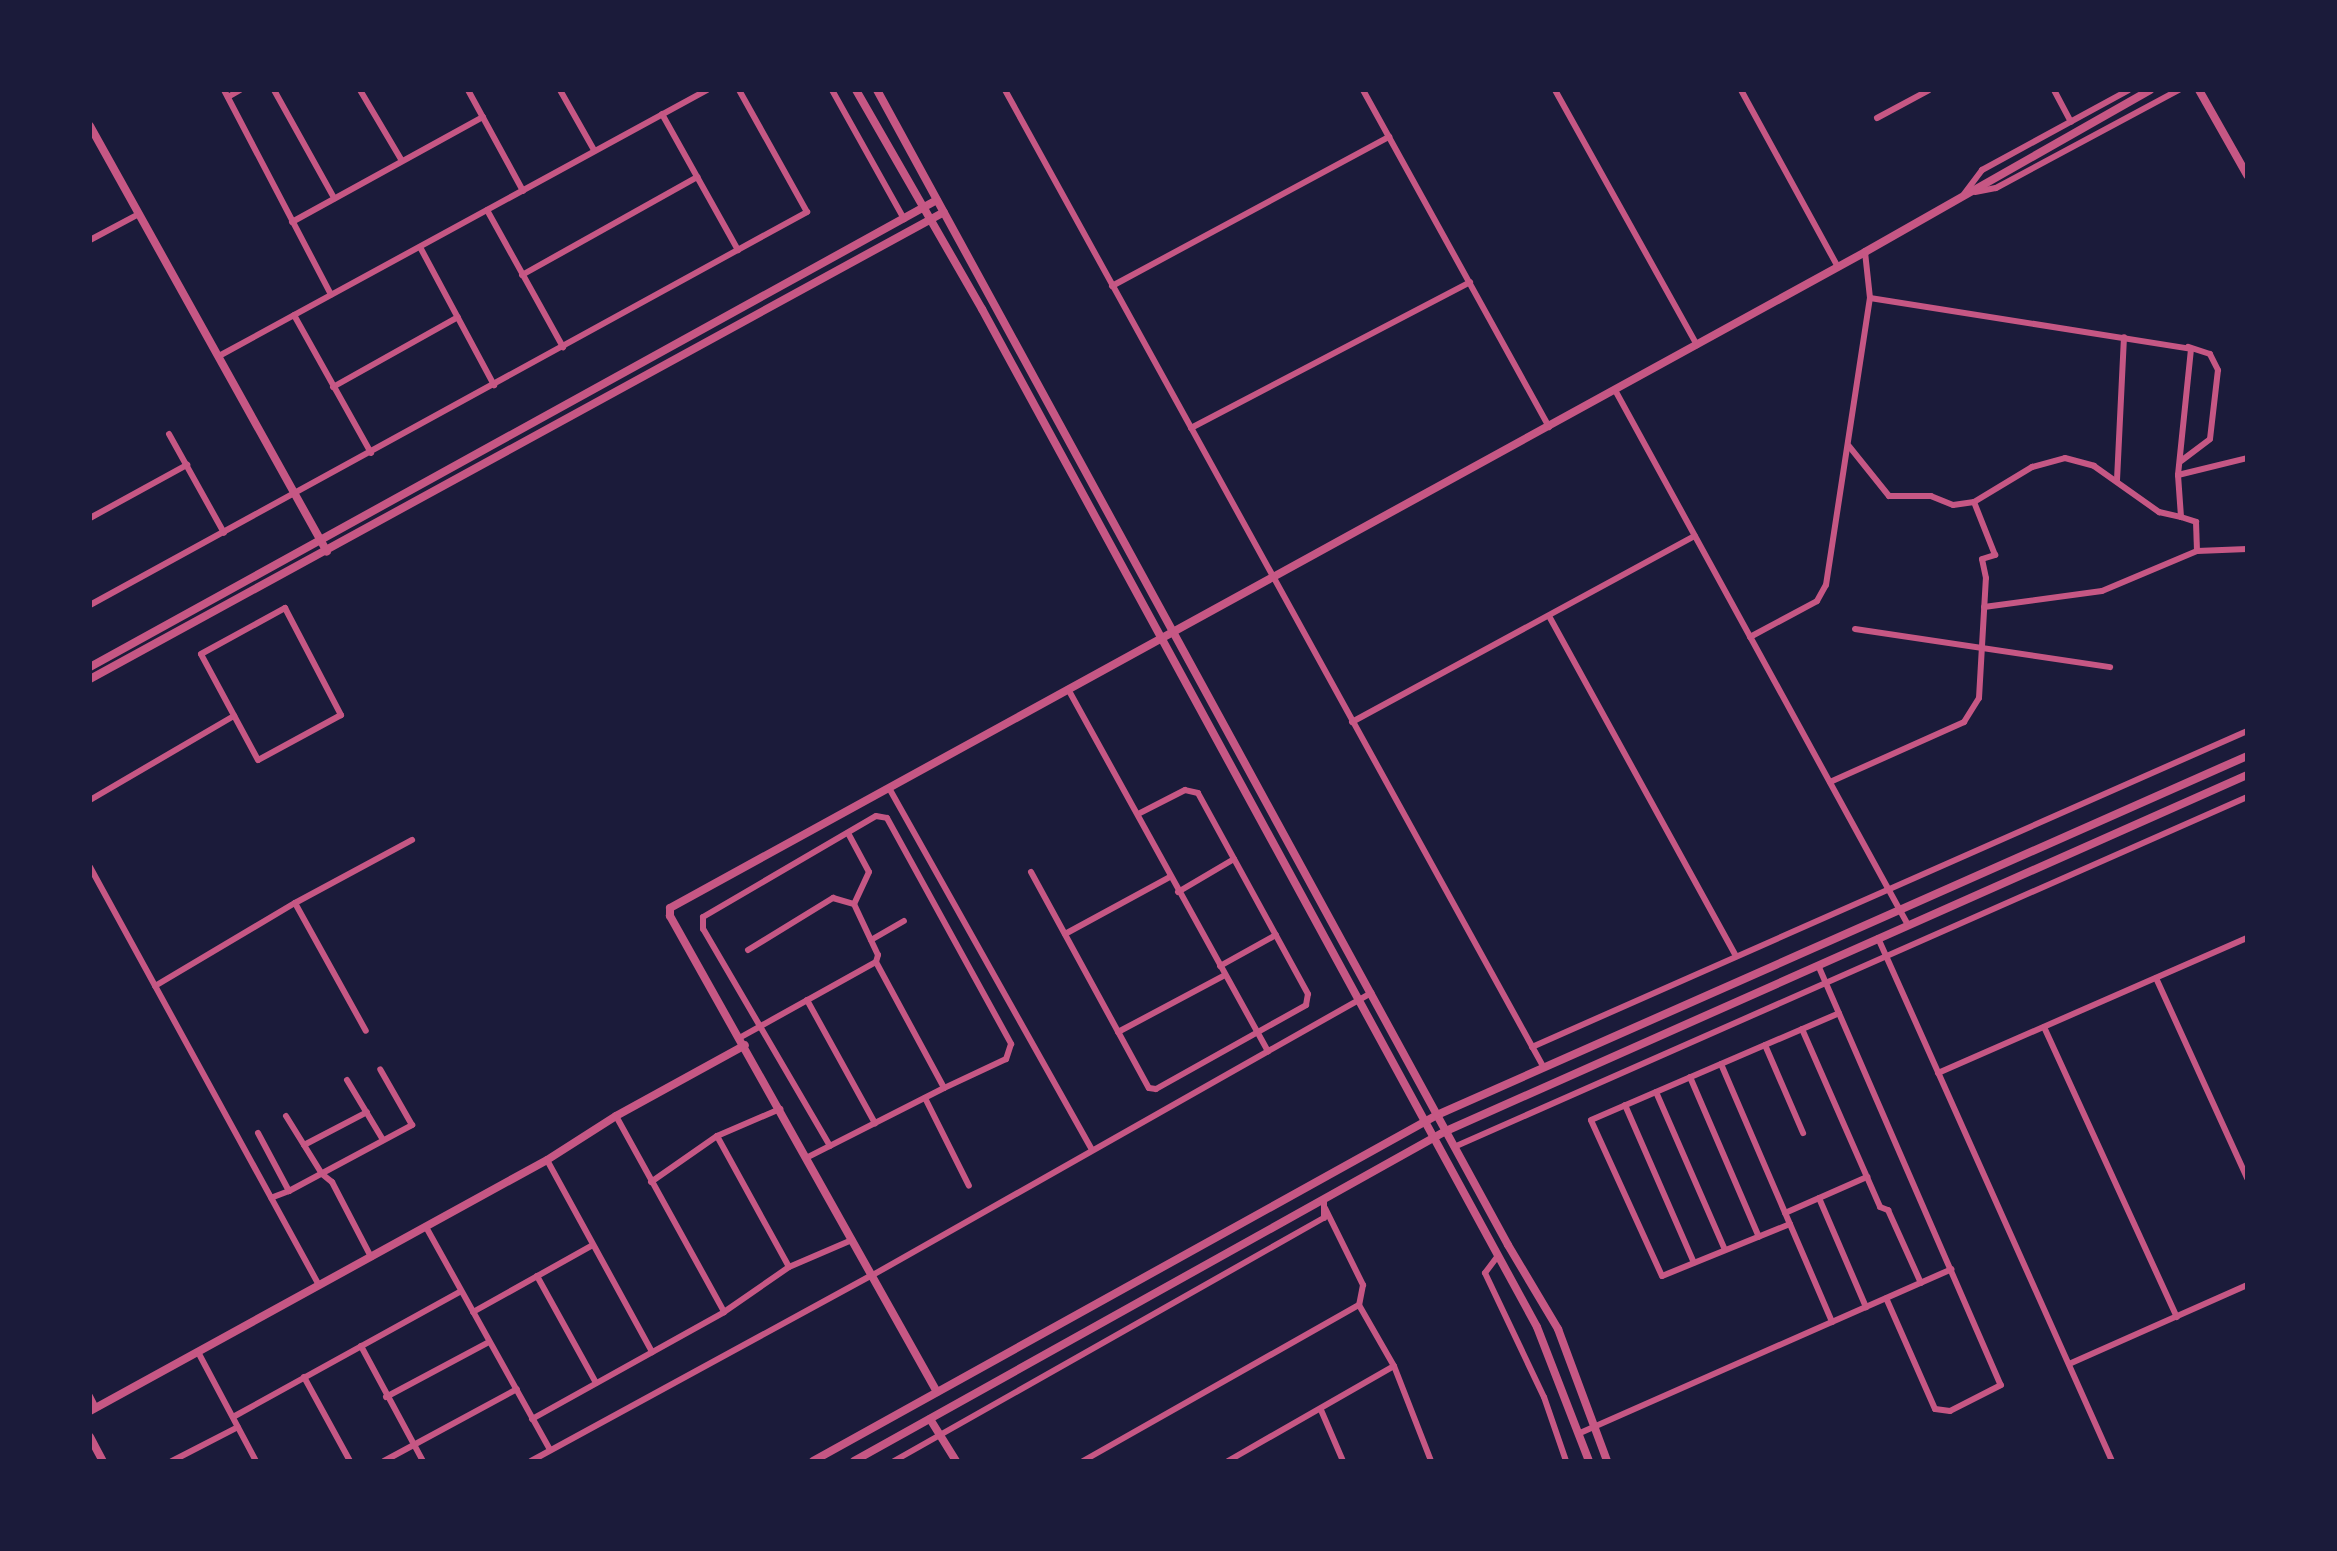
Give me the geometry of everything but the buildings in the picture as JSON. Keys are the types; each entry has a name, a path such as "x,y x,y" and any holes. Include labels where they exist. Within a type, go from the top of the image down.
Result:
{"street":[{"path":"240,90 226,94 332,295"},
{"path":"274,90 334,198"},
{"path":"360,90 402,162"},
{"path":"468,90 523,190"},
{"path":"560,90 594,150"},
{"path":"219,356 707,90"},
{"path":"90,605 807,212 739,90"},
{"path":"832,90 904,218"},
{"path":"856,90 1435,1136 1537,1327 1589,1461"},
{"path":"877,90 1454,1147 1558,1329 1607,1461"},
{"path":"1004,90 1543,1066"},
{"path":"1364,90 1549,426"},
{"path":"1555,90 1698,345"},
{"path":"1741,90 1838,267"},
{"path":"1877,118 1929,90"},
{"path":"2054,90 2071,122"},
{"path":"1963,195 1982,170 2129,90"},
{"path":"956,1461 934,1416 933,1395 743,1041 670,916 670,908 1698,345 2150,90"},
{"path":"1963,195 1996,188 2178,90"},
{"path":"2199,90 2247,175"},
{"path":"662,114 738,250"},
{"path":"292,222 483,117"},
{"path":"90,126 94,142 140,214 326,550"},
{"path":"1112,286 1389,136"},
{"path":"522,275 697,177"},
{"path":"90,667 937,200"},
{"path":"487,210 562,347"},
{"path":"90,679 944,212"},
{"path":"90,240 140,214"},
{"path":"420,247 494,385"},
{"path":"1750,637 1818,601 1826,585 1870,298 1865,252"},
{"path":"1191,428 1470,282"},
{"path":"1870,298 2188,347 2210,354 2218,370 2210,439 2180,462"},
{"path":"294,315 370,453"},
{"path":"333,386 458,318"},
{"path":"2117,482 2124,337"},
{"path":"2181,517 2178,475 2190,368 2188,347"},
{"path":"1615,390 1908,925"},
{"path":"170,434 224,533"},
{"path":"1848,444 1889,496 1931,496 1953,505 1974,502 2032,467 2064,458 2094,466 2159,512 2196,522 2197,551"},
{"path":"2178,475 2247,458"},
{"path":"90,518 186,465"},
{"path":"1830,782 1964,722 1979,698 1984,607 1982,559 1995,555 1974,502"},
{"path":"1352,722 1695,536"},
{"path":"1984,607 2102,591 2197,551 2247,549"},
{"path":"285,608 342,715 258,760 234,716 200,654 285,608"},
{"path":"1548,616 1736,956"},
{"path":"1855,629 2110,667"},
{"path":"1067,688 1268,1051"},
{"path":"90,800 234,716"},
{"path":"1532,1047 2247,731"},
{"path":"813,1461 1437,1114 2247,756"},
{"path":"854,1461 1324,1203 1435,1136 2247,775"},
{"path":"888,787 1092,1150"},
{"path":"1031,872 1149,1088 1156,1089 1310,1000 1193,790 1184,790 1138,814"},
{"path":"1454,1147 2247,797"},
{"path":"806,1158 1006,1059 1011,1044 887,818 876,816 704,917 703,929 830,1146"},
{"path":"848,832 869,872 854,904"},
{"path":"155,986 295,903 412,840"},
{"path":"1178,892 1234,859"},
{"path":"90,867 319,1286"},
{"path":"1065,934 1170,877"},
{"path":"748,950 832,898 854,904 871,940 876,962 944,1088"},
{"path":"295,903 366,1031"},
{"path":"871,940 904,920"},
{"path":"1220,966 1276,935"},
{"path":"1878,938 2112,1461"},
{"path":"1938,1073 2247,938"},
{"path":"90,1396 93,1409 548,1160 743,1041 761,1026 876,962"},
{"path":"1818,965 2001,1386 1950,1410 1935,1409 1886,1298"},
{"path":"1118,1032 1225,975"},
{"path":"2156,978 2247,1178"},
{"path":"530,1461 871,1276 1370,993"},
{"path":"807,1000 875,1122"},
{"path":"1790,1224 1662,1276 1592,1120 1839,1013"},
{"path":"2044,1027 2176,1316"},
{"path":"1802,1029 1867,1177 1921,1283"},
{"path":"1765,1045 1802,1133"},
{"path":"1721,1064 1832,1322"},
{"path":"271,1198 412,1124 380,1069"},
{"path":"1690,1077 1759,1236"},
{"path":"348,1080 383,1140"},
{"path":"1656,1092 1725,1250"},
{"path":"925,1098 969,1186"},
{"path":"1625,1105 1694,1263"},
{"path":"651,1182 717,1136 780,1109"},
{"path":"304,1145 366,1112"},
{"path":"286,1116 322,1174 332,1182 372,1256"},
{"path":"616,1116 724,1312"},
{"path":"258,1133 289,1191"},
{"path":"717,1136 789,1267"},
{"path":"548,1160 652,1352"},
{"path":"1786,1213 1867,1177"},
{"path":"1819,1198 1866,1307"},
{"path":"1324,1203 1363,1285 1359,1305 1394,1366 1431,1461"},
{"path":"894,1461 1324,1218 1324,1203"},
{"path":"426,1227 550,1450"},
{"path":"532,1419 724,1312 789,1267 852,1240"},
{"path":"473,1312 593,1245"},
{"path":"1497,1257 1485,1273 1544,1397 1566,1461"},
{"path":"1580,1433 1951,1270"},
{"path":"536,1276 596,1383"},
{"path":"2069,1364 2247,1286"},
{"path":"233,1417 461,1291"},
{"path":"1084,1461 1359,1305"},
{"path":"386,1397 489,1342"},
{"path":"361,1346 424,1461"},
{"path":"198,1352 256,1461"},
{"path":"1228,1461 1394,1366"},
{"path":"304,1377 350,1461"},
{"path":"384,1461 517,1389"},
{"path":"1321,1410 1343,1461"},
{"path":"176,1460 238,1427"},
{"path":"90,1437 103,1461"}]}
